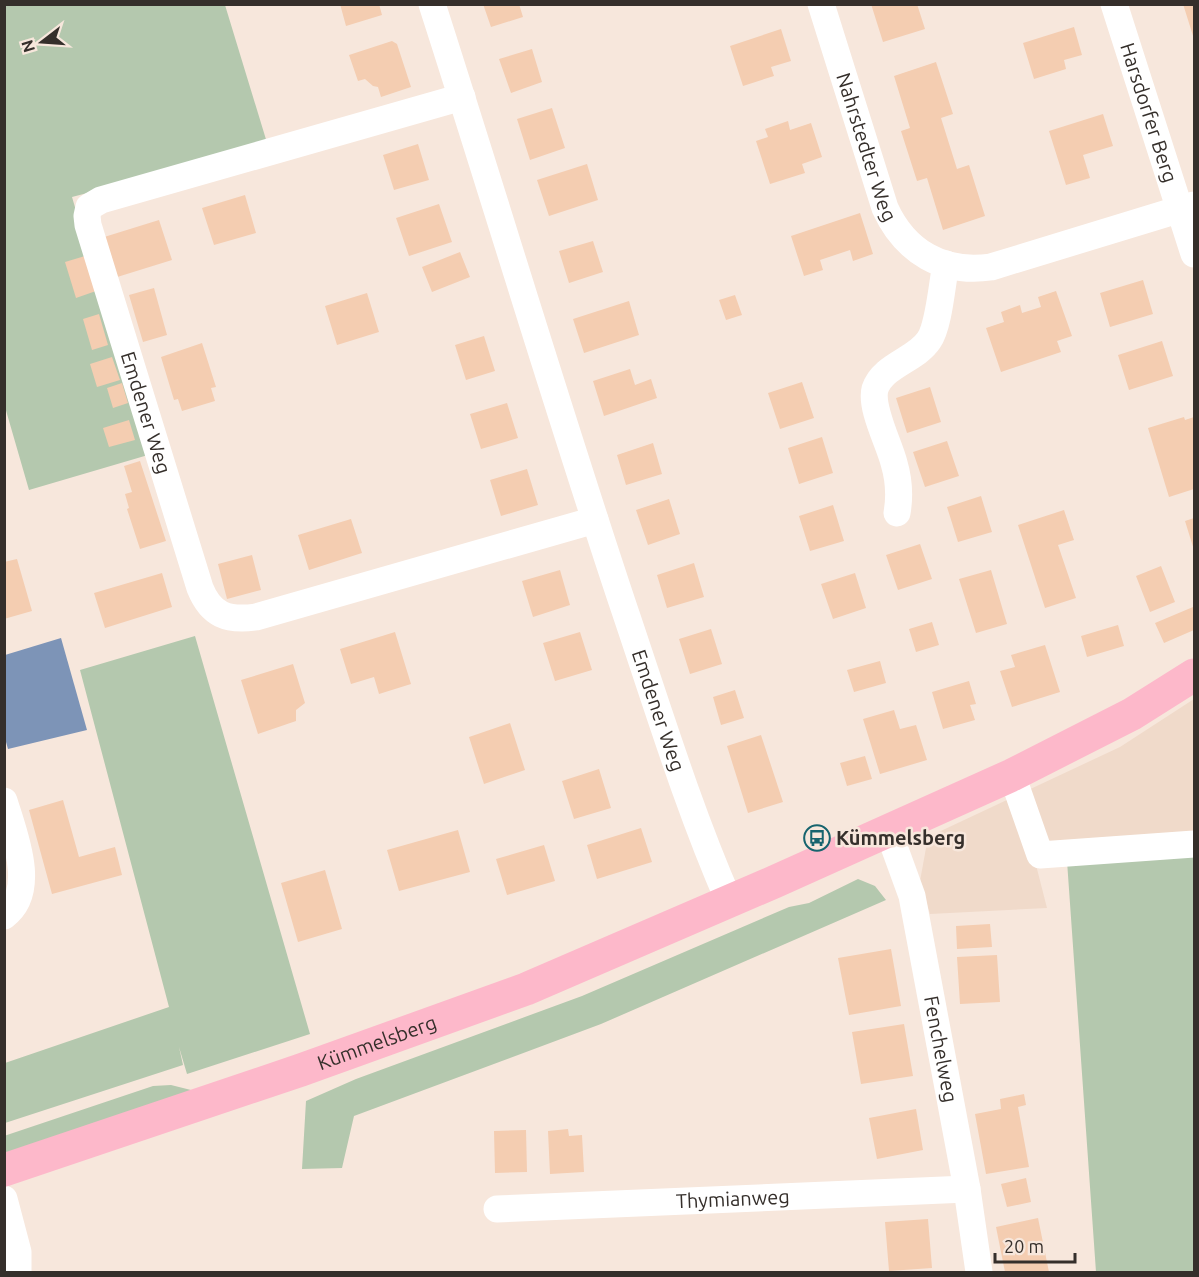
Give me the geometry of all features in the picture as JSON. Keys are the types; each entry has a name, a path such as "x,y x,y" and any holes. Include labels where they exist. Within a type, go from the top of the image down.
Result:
{"main road":[{"name":"Kümmelsberg","path":"4,1170 301,1071 526,989 1012,775 1132,714 1194,675"}],"street":[{"name":"Emdener Weg","path":"432,4 595,520 692,807 711,861 729,901"},
{"name":"Nahrstedter Weg","path":"821,4 889,217 908,244 926,256 946,264 976,268 1003,264 1187,207"},
{"name":"Harsdorfer Berg","path":"1114,4 1187,207 1194,254"},
{"name":"Emdener Weg","path":"462,97 101,200 89,207 88,225 197,576 206,602 214,610 234,618 256,618 595,520"},
{"path":"897,513 898,483 894,462 875,406 875,388 885,374 920,350 932,336 946,264"},
{"path":"1012,775 1040,855 1194,844"},
{"path":"4,801 18,848 23,884 13,910 4,916"},
{"name":"Fenchelweg","path":"888,831 912,896 967,1189 979,1272"},
{"name":"Thymianweg","path":"497,1209 967,1189"},
{"path":"4,1199 18,1252 18,1272"}],"shaded area":[{"path":"1194,699 1194,855 1036,865 1047,908 930,914 920,881 928,837 1120,747"}],"green space":[{"path":"5,5 225,5 268,146 72,197 148,455 29,490 5,407"},
{"path":"195,636 310,1034 187,1074 179,1047 183,1065 5,1123 5,1063 169,1007 80,670"},
{"path":"1194,855 1194,1272 1096,1272 1067,861"},
{"path":"858,879 875,886 886,900 601,1024 354,1116 342,1168 302,1169 306,1101 356,1079 582,996 789,907 809,903"},
{"path":"171,1085 195,1091 5,1154 4,1136 153,1086"}],"water":[{"path":"61,638 87,730 8,749 4,735 5,655"}],"building":[{"path":"340,4 379,4 382,15 346,26"},
{"path":"483,4 519,4 523,17 491,27"},
{"path":"871,4 917,4 925,29 883,42"},
{"path":"1183,4 1194,4 1194,39"},
{"path":"1074,27 1082,55 1064,60 1066,69 1034,79 1023,43"},
{"path":"781,29 791,61 771,67 774,76 743,86 730,46"},
{"path":"392,41 397,44 411,87 381,97 378,87 365,79 358,81 349,55"},
{"path":"532,49 542,82 511,93 499,59"},
{"path":"936,62 953,114 941,118 957,169 969,165 985,216 943,230 927,178 917,181 901,131 910,128 894,76"},
{"path":"552,108 565,148 530,160 517,119"},
{"path":"1103,114 1113,146 1083,155 1090,178 1066,185 1049,131"},
{"path":"788,121 790,130 811,123 822,157 802,164 805,173 770,184 756,141 768,137 765,129"},
{"path":"418,144 429,180 394,190 383,155"},
{"path":"587,164 598,200 549,216 537,180"},
{"path":"245,195 256,233 214,245 202,208"},
{"path":"439,204 452,242 409,256 396,218"},
{"path":"860,213 873,254 853,261 850,250 820,260 823,270 804,276 791,236"},
{"path":"159,220 172,260 114,278 101,238"},
{"path":"593,241 603,272 569,283 559,251"},
{"path":"460,252 470,277 432,292 422,267"},
{"path":"85,256 96,291 76,298 65,262"},
{"path":"1143,280 1153,314 1110,327 1100,293"},
{"path":"154,288 167,335 143,342 129,295"},
{"path":"1056,291 1072,336 1057,341 1061,352 1001,372 986,328 1004,322 1001,312 1020,305 1022,313 1041,307 1038,297"},
{"path":"367,293 379,332 337,345 325,306"},
{"path":"735,295 742,315 726,320 719,300"},
{"path":"629,301 639,335 584,353 573,319"},
{"path":"99,314 108,345 92,350 83,319"},
{"path":"484,336 495,371 466,380 455,345"},
{"path":"1162,341 1173,376 1129,390 1118,355"},
{"path":"202,343 216,387 211,388 215,401 182,411 178,399 174,400 161,357"},
{"path":"112,357 120,380 97,387 90,364"},
{"path":"630,369 635,385 651,379 657,398 604,416 593,381"},
{"path":"802,382 814,418 780,429 768,393"},
{"path":"122,383 128,403 113,408 107,388"},
{"path":"930,387 941,422 907,433 896,398"},
{"path":"507,403 518,438 481,449 470,414"},
{"path":"1184,417 1185,420 1194,417 1194,489 1169,497 1148,428"},
{"path":"129,420 135,440 109,447 103,428"},
{"path":"822,437 833,473 799,484 788,448"},
{"path":"947,441 959,476 925,487 913,452"},
{"path":"653,443 662,474 626,485 617,455"},
{"path":"140,461 166,541 140,549 127,509 129,508 125,494 132,492 124,466"},
{"path":"527,469 538,505 501,516 490,480"},
{"path":"981,496 992,532 958,542 947,507"},
{"path":"669,499 680,534 648,545 636,510"},
{"path":"833,505 844,541 810,551 799,516"},
{"path":"1064,510 1074,540 1058,545 1076,598 1045,608 1018,525"},
{"path":"1194,518 1194,550 1185,521"},
{"path":"351,519 362,553 309,570 298,535"},
{"path":"920,544 932,579 898,590 886,555"},
{"path":"252,555 261,590 227,599 218,564"},
{"path":"17,559 32,611 4,619 4,562"},
{"path":"694,563 704,597 667,608 657,575"},
{"path":"1161,566 1175,602 1150,612 1136,576"},
{"path":"560,570 570,605 533,617 522,581"},
{"path":"991,570 1007,624 976,633 959,579"},
{"path":"162,573 172,607 105,628 94,593"},
{"path":"855,573 866,608 833,619 821,584"},
{"path":"1193,607 1194,630 1164,643 1155,623"},
{"path":"932,622 939,645 916,652 909,629"},
{"path":"1118,625 1124,646 1087,657 1081,636"},
{"path":"711,629 722,664 690,674 679,639"},
{"path":"395,632 411,684 379,694 374,677 351,684 340,649"},
{"path":"580,632 592,670 555,681 543,643"},
{"path":"1045,645 1060,692 1012,707 1000,671 1015,667 1011,655"},
{"path":"880,661 886,683 854,692 847,670"},
{"path":"293,664 305,703 296,710 296,721 258,734 241,680"},
{"path":"969,681 976,704 970,705 975,720 943,729 932,692"},
{"path":"735,690 744,718 721,725 713,697"},
{"path":"894,710 900,729 916,725 927,760 880,774 863,719"},
{"path":"510,723 525,770 484,784 469,737"},
{"path":"761,735 783,802 748,813 727,746"},
{"path":"865,756 872,779 847,786 840,763"},
{"path":"599,769 611,808 574,819 562,781"},
{"path":"63,800 79,857 115,847 122,875 52,894 29,810"},
{"path":"641,828 652,862 597,879 587,845"},
{"path":"458,830 470,872 399,891 387,850"},
{"path":"544,845 555,881 507,895 496,859"},
{"path":"325,870 342,929 298,942 281,883"},
{"path":"990,924 992,947 957,949 956,926"},
{"path":"891,949 901,1006 849,1015 838,958"},
{"path":"997,955 1000,1002 960,1004 957,957"},
{"path":"904,1024 913,1076 861,1084 852,1032"},
{"path":"1024,1094 1026,1105 1018,1107 1029,1167 986,1174 975,1114 1001,1109 1000,1099"},
{"path":"916,1109 923,1150 877,1159 869,1118"},
{"path":"568,1129 569,1136 582,1135 584,1172 550,1174 548,1131"},
{"path":"526,1130 527,1172 495,1173 494,1131"},
{"path":"1026,1178 1031,1202 1007,1207 1001,1184"},
{"path":"1038,1218 1049,1272 1005,1272 996,1227"},
{"path":"928,1219 932,1268 889,1271 885,1222"}],"place":[{"name":"Kümmelsberg","path":"817,838"}]}
